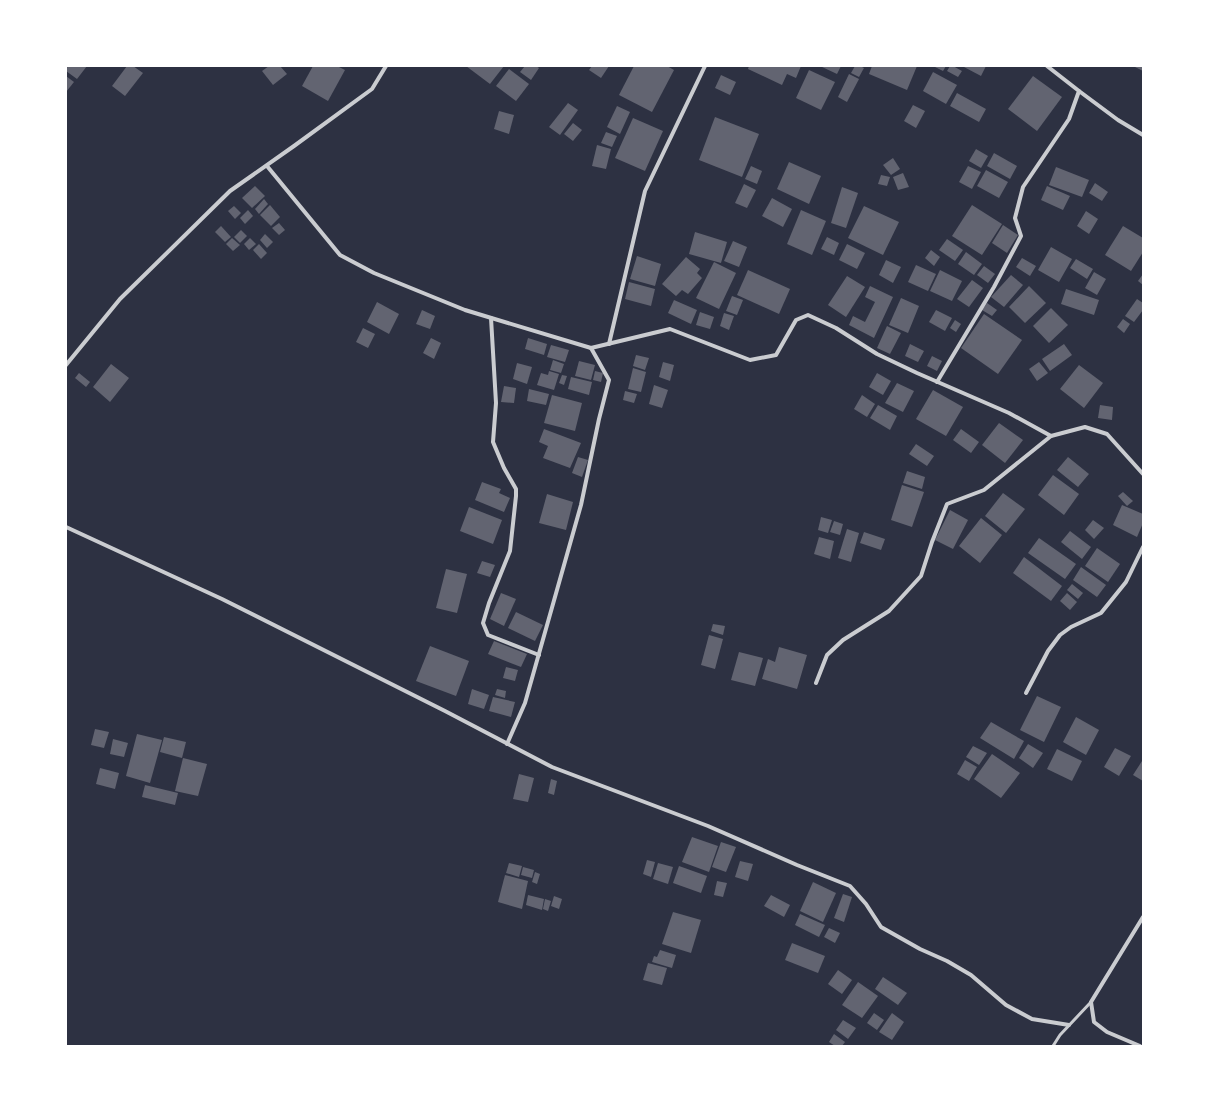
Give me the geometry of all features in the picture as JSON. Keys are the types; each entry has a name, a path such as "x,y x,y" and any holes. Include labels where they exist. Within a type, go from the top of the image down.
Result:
{"street":[{"path":"66,365 120,299 230,192 372,89 386,66"},
{"path":"609,344 645,191 705,66"},
{"path":"1047,66 1118,120 1143,135"},
{"path":"937,382 994,287 1021,236 1015,218 1023,187 1069,119 1079,91"},
{"path":"267,166 340,255 374,273 465,310 591,348 670,329 750,360 776,355 796,320 808,315 836,328 878,354 937,382 1009,413 1051,436"},
{"path":"491,318 496,402 493,442 504,468 516,489 516,496 510,550 489,603 483,623 488,635 538,655"},
{"path":"507,744 525,702 581,505 599,419 609,380 591,348"},
{"path":"816,683 827,655 843,640 888,611 921,576 932,542 948,504 984,490 1051,436 1085,427 1107,434 1143,474"},
{"path":"66,527 222,599 445,710 552,767 708,826 797,865 850,886 866,904 881,927 971,975 1006,1005 1032,1019 1070,1025"},
{"path":"1026,693 1048,651 1060,635 1071,627 1101,613 1126,582 1143,547"},
{"path":"1140,1046 1107,1032 1094,1022 1091,1002 1143,918"}],"lane":[{"path":"1052,1046 1060,1035 1091,1002"}],"building":[{"path":"68,66 87,66 77,79 66,71"},
{"path":"127,66 133,66 143,73 125,96 112,86"},
{"path":"269,66 280,66 287,74 273,85 262,71"},
{"path":"313,66 337,66 345,70 328,101 302,86"},
{"path":"466,66 504,66 490,84"},
{"path":"525,66 536,66 539,68 531,80 520,72"},
{"path":"592,66 609,66 601,78 589,70"},
{"path":"634,66 667,66 674,70 652,112 619,95"},
{"path":"749,66 801,66 796,78 787,74 782,85 748,69"},
{"path":"820,66 841,66 837,74"},
{"path":"855,66 864,68 859,77 851,73"},
{"path":"872,66 917,66 907,90 869,74"},
{"path":"933,66 946,66 943,71"},
{"path":"950,66 962,71 958,77 947,71"},
{"path":"964,66 986,66 981,76"},
{"path":"1133,66 1143,66 1143,71"},
{"path":"509,69 529,84 516,101 496,86"},
{"path":"809,70 835,82 821,110 796,98"},
{"path":"933,72 957,85 946,104 923,91"},
{"path":"849,74 859,79 847,102 838,97"},
{"path":"721,75 736,82 730,95 715,88"},
{"path":"66,76 74,82 66,92"},
{"path":"1033,76 1062,97 1037,131 1008,109"},
{"path":"957,93 986,109 979,122 950,106"},
{"path":"568,103 578,110 560,135 549,127"},
{"path":"913,105 925,111 916,128 904,121"},
{"path":"617,106 630,112 620,134 607,127"},
{"path":"499,111 514,115 509,134 494,129"},
{"path":"715,117 759,134 742,177 699,160"},
{"path":"633,118 663,131 645,171 615,158"},
{"path":"573,123 582,130 573,141 564,134"},
{"path":"606,132 617,136 612,147 601,143"},
{"path":"597,145 611,149 606,169 592,166"},
{"path":"976,149 988,156 981,168 969,161"},
{"path":"994,153 1017,166 1010,179 987,166"},
{"path":"893,158 900,169 891,175 883,165"},
{"path":"789,162 821,176 809,204 777,189"},
{"path":"751,166 762,171 757,184 745,179"},
{"path":"968,166 981,172 972,189 959,182"},
{"path":"1056,167 1089,180 1082,197 1049,185"},
{"path":"986,170 1008,182 999,198 977,186"},
{"path":"903,173 909,187 898,190 893,177"},
{"path":"881,175 890,177 887,186 878,184"},
{"path":"1095,183 1108,192 1102,201 1089,193"},
{"path":"744,184 756,190 747,208 735,203"},
{"path":"255,186 265,196 252,208 242,198"},
{"path":"1047,186 1070,196 1063,210 1041,200"},
{"path":"842,187 858,193 846,228 831,223"},
{"path":"772,198 792,209 783,227 762,216"},
{"path":"264,199 268,204 259,214 255,209"},
{"path":"270,205 280,217 271,226 260,215"},
{"path":"972,205 1002,224 982,255 952,236"},
{"path":"234,206 241,213 235,219 228,211"},
{"path":"864,206 899,222 883,255 848,238"},
{"path":"248,210 253,216 245,224 240,218"},
{"path":"801,210 826,221 812,255 787,244"},
{"path":"1086,211 1098,219 1089,234 1077,226"},
{"path":"279,223 285,230 279,235 272,228"},
{"path":"1003,225 1018,235 1007,253 992,243"},
{"path":"221,226 231,237 225,242 215,232"},
{"path":"1123,226 1143,238 1143,252 1131,271 1105,255"},
{"path":"241,230 247,236 240,243 234,237"},
{"path":"695,232 727,242 721,263 689,254"},
{"path":"265,234 273,242 267,248 260,240"},
{"path":"827,237 839,243 834,255 821,249"},
{"path":"232,238 240,245 233,251 226,244"},
{"path":"250,238 256,244 249,250 244,244"},
{"path":"947,239 963,250 955,261 939,250"},
{"path":"733,241 747,247 739,267 724,261"},
{"path":"259,244 267,253 261,259 253,250"},
{"path":"847,244 865,253 857,269 839,260"},
{"path":"1051,247 1072,259 1059,282 1038,270"},
{"path":"931,250 940,257 934,266 925,258"},
{"path":"966,252 982,264 974,275 958,264"},
{"path":"637,256 661,264 655,286 630,279"},
{"path":"686,257 700,269 697,273 702,278 688,294 682,290 676,296 662,284"},
{"path":"1022,258 1036,266 1030,276 1016,267"},
{"path":"1076,259 1093,269 1087,279 1070,268"},
{"path":"886,260 901,267 893,283 879,275"},
{"path":"714,262 736,273 719,309 696,298"},
{"path":"916,265 936,274 928,291 908,282"},
{"path":"984,266 995,274 988,283 977,275"},
{"path":"748,270 790,289 779,314 737,295"},
{"path":"940,270 962,281 952,301 930,291"},
{"path":"1094,272 1106,279 1097,295 1085,288"},
{"path":"1143,274 1143,285 1138,281"},
{"path":"1011,275 1023,285 1004,307 991,297"},
{"path":"847,276 865,287 846,317 828,305"},
{"path":"972,280 983,288 969,307 957,299"},
{"path":"629,282 655,289 651,306 625,299"},
{"path":"870,286 893,297 874,338 849,325 853,316 865,322 875,302 865,297"},
{"path":"1029,286 1046,303 1025,323 1009,307"},
{"path":"1066,289 1099,300 1094,315 1061,304"},
{"path":"732,296 743,300 737,315 726,311"},
{"path":"901,298 919,306 908,333 889,325"},
{"path":"1137,299 1143,303 1143,310 1134,322 1125,316"},
{"path":"674,300 697,310 691,324 668,313"},
{"path":"377,302 399,314 389,334 367,322"},
{"path":"987,303 997,310 992,316 982,310"},
{"path":"1051,308 1068,325 1049,343 1033,326"},
{"path":"422,310 435,316 430,329 416,324"},
{"path":"936,310 952,318 945,331 929,322"},
{"path":"700,312 714,317 710,329 696,325"},
{"path":"724,313 734,316 729,330 720,326"},
{"path":"984,314 1022,340 998,374 961,348"},
{"path":"1123,319 1130,324 1124,333 1117,327"},
{"path":"955,320 961,324 956,332 950,328"},
{"path":"887,326 901,333 890,354 877,348"},
{"path":"363,328 375,334 368,348 356,342"},
{"path":"431,338 441,343 434,359 423,353"},
{"path":"528,338 547,344 544,355 525,349"},
{"path":"910,344 924,351 918,362 905,356"},
{"path":"1064,344 1072,355 1050,371 1042,359"},
{"path":"551,345 569,350 565,362 547,357"},
{"path":"636,355 649,358 645,370 633,366"},
{"path":"932,356 942,361 937,371 927,366"},
{"path":"553,360 564,364 561,373 550,370"},
{"path":"579,361 595,365 591,380 575,376"},
{"path":"663,362 674,365 670,381 659,377"},
{"path":"1039,362 1048,373 1037,381 1029,369"},
{"path":"517,363 532,367 527,384 513,379"},
{"path":"111,364 129,378 110,402 93,387"},
{"path":"1079,365 1103,383 1084,408 1060,389"},
{"path":"633,368 646,372 641,392 628,389"},
{"path":"549,371 559,374 554,390 537,385 541,373 548,375"},
{"path":"595,371 603,373 601,382 593,380"},
{"path":"79,373 90,382 86,387 75,378"},
{"path":"877,373 891,381 883,395 869,387"},
{"path":"562,375 567,376 564,385 559,383"},
{"path":"571,377 592,382 589,395 568,389"},
{"path":"897,383 914,391 903,412 885,403"},
{"path":"654,385 668,390 662,408 649,404"},
{"path":"504,386 516,388 514,403 501,402"},
{"path":"529,389 549,394 546,405 527,401"},
{"path":"933,390 963,407 946,436 916,419"},
{"path":"625,391 637,394 634,403 623,400"},
{"path":"552,395 582,403 575,431 544,423"},
{"path":"862,395 875,404 867,417 854,409"},
{"path":"878,405 897,416 890,430 870,418"},
{"path":"1100,405 1113,407 1112,420 1098,418"},
{"path":"999,423 1023,440 1005,463 982,445"},
{"path":"544,429 581,443 570,468 543,458 548,446 539,442"},
{"path":"961,429 979,442 971,453 953,440"},
{"path":"916,444 934,456 927,466 909,454"},
{"path":"578,457 588,460 582,477 572,473"},
{"path":"1068,457 1089,474 1078,487 1057,470"},
{"path":"907,471 925,477 922,489 903,483"},
{"path":"1053,475 1079,494 1064,515 1038,495"},
{"path":"482,482 501,489 499,493 510,498 504,512 475,500"},
{"path":"902,485 924,492 912,527 891,520"},
{"path":"1123,492 1133,501 1127,506 1118,496"},
{"path":"1003,493 1025,509 1006,533 985,516"},
{"path":"547,494 573,502 566,530 539,523"},
{"path":"1122,505 1143,514 1143,523 1137,537 1113,525"},
{"path":"469,507 502,520 493,544 460,531"},
{"path":"950,510 968,520 953,549 935,540"},
{"path":"821,517 832,520 828,533 818,530"},
{"path":"981,518 1002,535 980,563 959,546"},
{"path":"1093,520 1104,528 1094,539 1085,530"},
{"path":"834,521 843,524 840,535 830,532"},
{"path":"847,529 859,533 851,562 838,558"},
{"path":"1070,531 1091,547 1082,559 1061,542"},
{"path":"864,532 885,539 881,550 860,543"},
{"path":"819,537 834,541 830,559 814,554"},
{"path":"1039,538 1076,564 1065,579 1028,553"},
{"path":"1097,548 1120,564 1108,582 1085,566"},
{"path":"1024,557 1062,586 1051,601 1013,573"},
{"path":"482,561 495,565 490,577 477,573"},
{"path":"1081,567 1106,585 1097,597 1073,580"},
{"path":"446,569 467,574 457,613 436,608"},
{"path":"1072,584 1083,593 1078,599 1067,590"},
{"path":"501,593 516,599 504,626 490,619"},
{"path":"1067,593 1077,602 1070,610 1060,601"},
{"path":"516,612 543,625 535,641 508,628"},
{"path":"713,624 725,626 723,635 711,631"},
{"path":"709,635 723,639 715,669 701,665"},
{"path":"494,641 527,654 521,667 488,654"},
{"path":"430,646 469,661 456,696 416,681"},
{"path":"779,647 807,655 797,689 762,679 768,659 775,662"},
{"path":"739,652 763,658 755,686 731,680"},
{"path":"506,667 518,670 515,681 503,678"},
{"path":"472,689 489,695 484,709 468,704"},
{"path":"497,689 506,691 505,698 495,695"},
{"path":"1037,696 1061,707 1044,742 1020,730"},
{"path":"493,697 515,702 511,717 489,711"},
{"path":"1076,717 1099,730 1086,755 1063,742"},
{"path":"991,722 1024,741 1014,759 980,738"},
{"path":"95,729 109,732 104,748 91,745"},
{"path":"137,734 162,740 150,783 126,776"},
{"path":"164,737 186,742 182,758 160,752"},
{"path":"113,739 128,743 124,757 110,754"},
{"path":"1028,744 1043,753 1033,768 1019,758"},
{"path":"973,746 987,753 979,765 966,757"},
{"path":"1115,748 1131,756 1119,776 1104,767"},
{"path":"1057,749 1082,761 1072,781 1047,769"},
{"path":"992,754 1020,773 1001,798 974,779"},
{"path":"183,758 207,764 198,796 175,791"},
{"path":"965,760 977,767 969,781 957,774"},
{"path":"1142,761 1143,762 1143,781 1133,775"},
{"path":"100,768 119,773 115,789 96,784"},
{"path":"519,774 534,778 528,802 513,799"},
{"path":"551,779 557,781 554,795 548,793"},
{"path":"145,785 178,793 175,805 142,797"},
{"path":"692,837 718,846 709,872 682,862"},
{"path":"721,842 736,847 726,872 712,867"},
{"path":"647,860 655,862 651,877 643,874"},
{"path":"740,861 753,864 748,881 735,877"},
{"path":"509,863 522,866 519,877 506,873"},
{"path":"658,863 673,867 668,884 653,879"},
{"path":"679,866 707,876 701,893 673,883"},
{"path":"523,867 534,870 532,878 521,875"},
{"path":"535,872 540,874 537,884 532,882"},
{"path":"505,875 528,881 522,909 498,902"},
{"path":"717,881 727,883 723,897 714,895"},
{"path":"813,882 836,893 823,922 800,911"},
{"path":"843,894 852,897 844,922 834,918"},
{"path":"528,895 544,899 542,910 526,905"},
{"path":"771,895 790,905 784,917 764,906"},
{"path":"554,896 562,899 559,909 551,906"},
{"path":"545,899 551,901 548,911 543,909"},
{"path":"673,912 701,920 691,953 662,944"},
{"path":"800,914 825,925 819,937 795,925"},
{"path":"829,928 840,933 835,943 824,937"},
{"path":"792,943 825,956 818,973 785,960"},
{"path":"660,950 676,955 672,968 652,962 654,956 657,957"},
{"path":"648,963 667,968 662,985 643,980"},
{"path":"838,970 852,980 842,994 828,984"},
{"path":"883,977 907,993 898,1005 875,989"},
{"path":"858,982 878,996 862,1018 842,1005"},
{"path":"874,1013 884,1020 877,1030 867,1023"},
{"path":"892,1013 904,1022 892,1040 879,1032"},
{"path":"843,1020 856,1028 848,1039 836,1030"},
{"path":"834,1034 845,1042 842,1046 835,1046 829,1042"}]}
